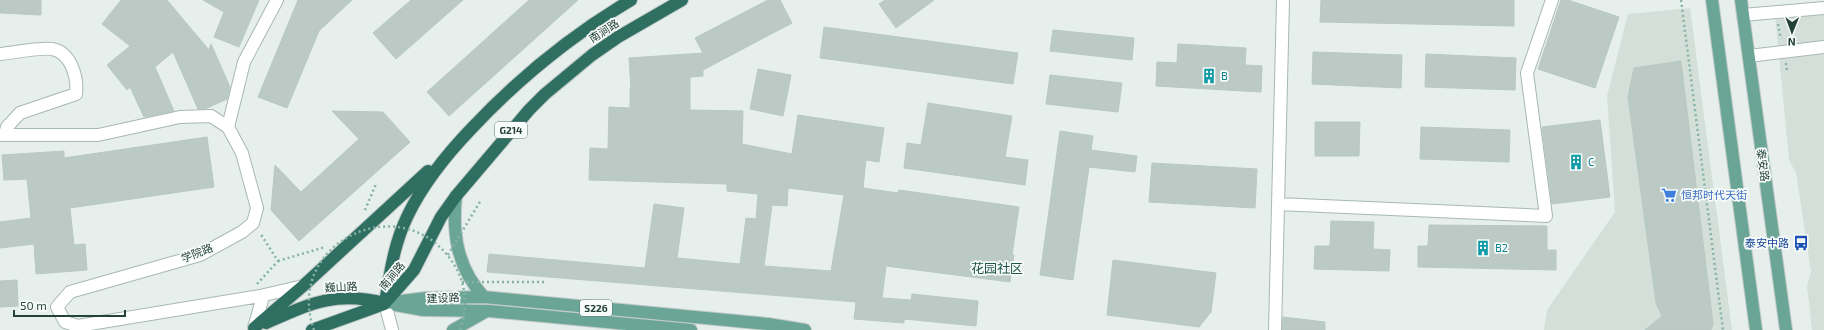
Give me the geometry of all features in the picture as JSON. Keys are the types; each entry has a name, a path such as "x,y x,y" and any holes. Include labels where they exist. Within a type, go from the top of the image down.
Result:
{"highway":[{"name":"南涧路","path":"386,303 394,254 407,216 426,182 454,147 502,97 532,70 592,24 630,0"},
{"name":"南涧路","path":"386,303 414,270 438,223 456,196 495,148 545,94 592,55 682,0"},
{"path":"252,329 303,286 454,147"},
{"name":"巍山路","path":"252,329 308,304 329,299 351,297 386,303"},
{"name":"G214","path":"313,330 386,303"}],"main road":[{"path":"1712,0 1756,330"},
{"name":"泰安路","path":"1741,0 1786,330"},
{"path":"456,196 454,226 459,254 469,278 484,297"},
{"name":"建设路","path":"386,303 426,298 484,297 768,324 805,330"},
{"name":"建设路","path":"386,303 423,310 489,311 691,330"},
{"path":"453,330 477,315 489,311"}],"street":[{"path":"228,127 244,62 277,0"},
{"path":"1275,330 1283,0"},
{"path":"1278,204 1546,216 1527,73 1552,0"},
{"path":"1743,15 1824,8"},
{"path":"1749,56 1824,47"},
{"path":"0,54 53,49 69,59 78,83 76,94 20,113 2,134"},
{"path":"2,134 98,135 180,117 211,116 228,127 242,153 258,208 253,222"},
{"name":"学院路","path":"253,222 242,232 200,255 70,292 57,307 65,322 78,326 258,296"},
{"path":"252,329 262,300 258,296 303,286"},
{"path":"386,303 392,330"}],"path":[{"path":"1681,0 1723,330"},
{"path":"1776,12 1787,71"},
{"path":"448,255 481,200"},
{"path":"253,222 278,261"},
{"path":"313,330 309,309 312,282 324,258 337,244 355,232 368,228 395,226 421,233 432,240 448,255 458,271 462,282 464,311 460,330"},
{"path":"258,296 257,282 278,261 337,244"},
{"path":"462,282 544,282"}],"shaded area":[{"path":"1690,8 1732,330 1544,330 1547,310 1615,212 1607,96 1628,14"},
{"path":"1824,11 1824,330 1812,330 1807,286 1811,272 1796,173 1789,160 1775,15"}],"building":[{"path":"0,0 41,0 41,15 0,13"},
{"path":"121,0 167,0 209,50 211,44 230,87 227,99 205,109 198,109 173,52 155,67 174,111 144,117 130,87 127,90 107,65 130,46 102,24"},
{"path":"203,0 259,0 239,47 214,37 224,12"},
{"path":"298,0 352,0 319,31 287,108 258,97"},
{"path":"411,0 463,0 396,59 373,33"},
{"path":"529,0 578,0 449,116 427,92"},
{"path":"768,0 780,0 792,23 703,70 703,76 690,77 690,110 743,111 742,144 792,154 798,115 884,128 879,162 866,160 863,188 898,193 899,190 1019,207 1012,255 1014,255 1010,282 886,266 882,298 911,300 912,294 978,301 976,326 904,319 904,323 854,319 856,302 487,272 489,254 645,268 654,204 684,208 677,258 740,264 746,218 756,219 758,194 727,191 727,184 589,180 590,148 608,149 609,107 630,108 631,88 629,58 703,53 695,38","holes":["788,188 844,195 831,271 764,266 772,205 787,206"]},
{"path":"885,0 934,0 896,28 879,4"},
{"path":"1321,0 1514,0 1514,26 1320,22"},
{"path":"1561,0 1568,0 1619,17 1595,88 1538,69"},
{"path":"824,27 1018,53 1013,84 820,58"},
{"path":"1053,30 1134,38 1132,60 1050,51"},
{"name":"B","path":"1178,44 1246,48 1245,65 1262,66 1261,92 1156,86 1157,62 1177,63"},
{"path":"1313,52 1402,55 1401,88 1312,84"},
{"path":"1426,54 1516,58 1515,90 1425,87"},
{"name":"恒邦时代天街","path":"1681,61 1713,324 1711,330 1645,330 1662,316 1656,303 1628,97 1634,68"},
{"path":"758,69 791,75 783,116 750,109"},
{"path":"1050,75 1122,83 1118,112 1046,104"},
{"path":"928,103 1012,116 1005,157 1028,160 1025,185 904,168 907,143 921,145"},
{"path":"332,111 383,112 410,142 299,241 271,210 275,165 301,192 359,139"},
{"name":"C","path":"1600,120 1610,197 1552,204 1542,127"},
{"path":"1315,122 1360,122 1359,156 1315,156"},
{"path":"1421,127 1510,130 1509,162 1420,159"},
{"path":"1060,131 1093,136 1091,150 1137,156 1135,172 1089,167 1073,280 1040,275"},
{"path":"207,137 214,187 70,208 74,245 85,244 87,270 36,274 34,244 0,248 0,222 31,218 27,179 4,180 2,155 64,151 64,158"},
{"path":"1152,163 1257,169 1255,208 1149,202"},
{"path":"1331,221 1374,222 1373,249 1390,250 1389,271 1314,269 1315,246 1330,246"},
{"name":"B2","path":"1429,225 1547,226 1547,250 1556,250 1556,270 1418,267 1418,246 1428,246"},
{"path":"1113,260 1216,273 1211,312 1199,327 1107,315"},
{"path":"17,280 18,306 0,307 0,281"},
{"path":"1283,317 1325,322 1325,330 1282,330"}],"place":[{"name":"B","path":"1209,76"},
{"name":"C","path":"1576,162"},
{"name":"恒邦时代天街","path":"1669,195"},
{"name":"泰安中路","path":"1801,243"},
{"name":"B2","path":"1483,248"}],"district":[{"name":"花园社区","path":"997,268"}]}
